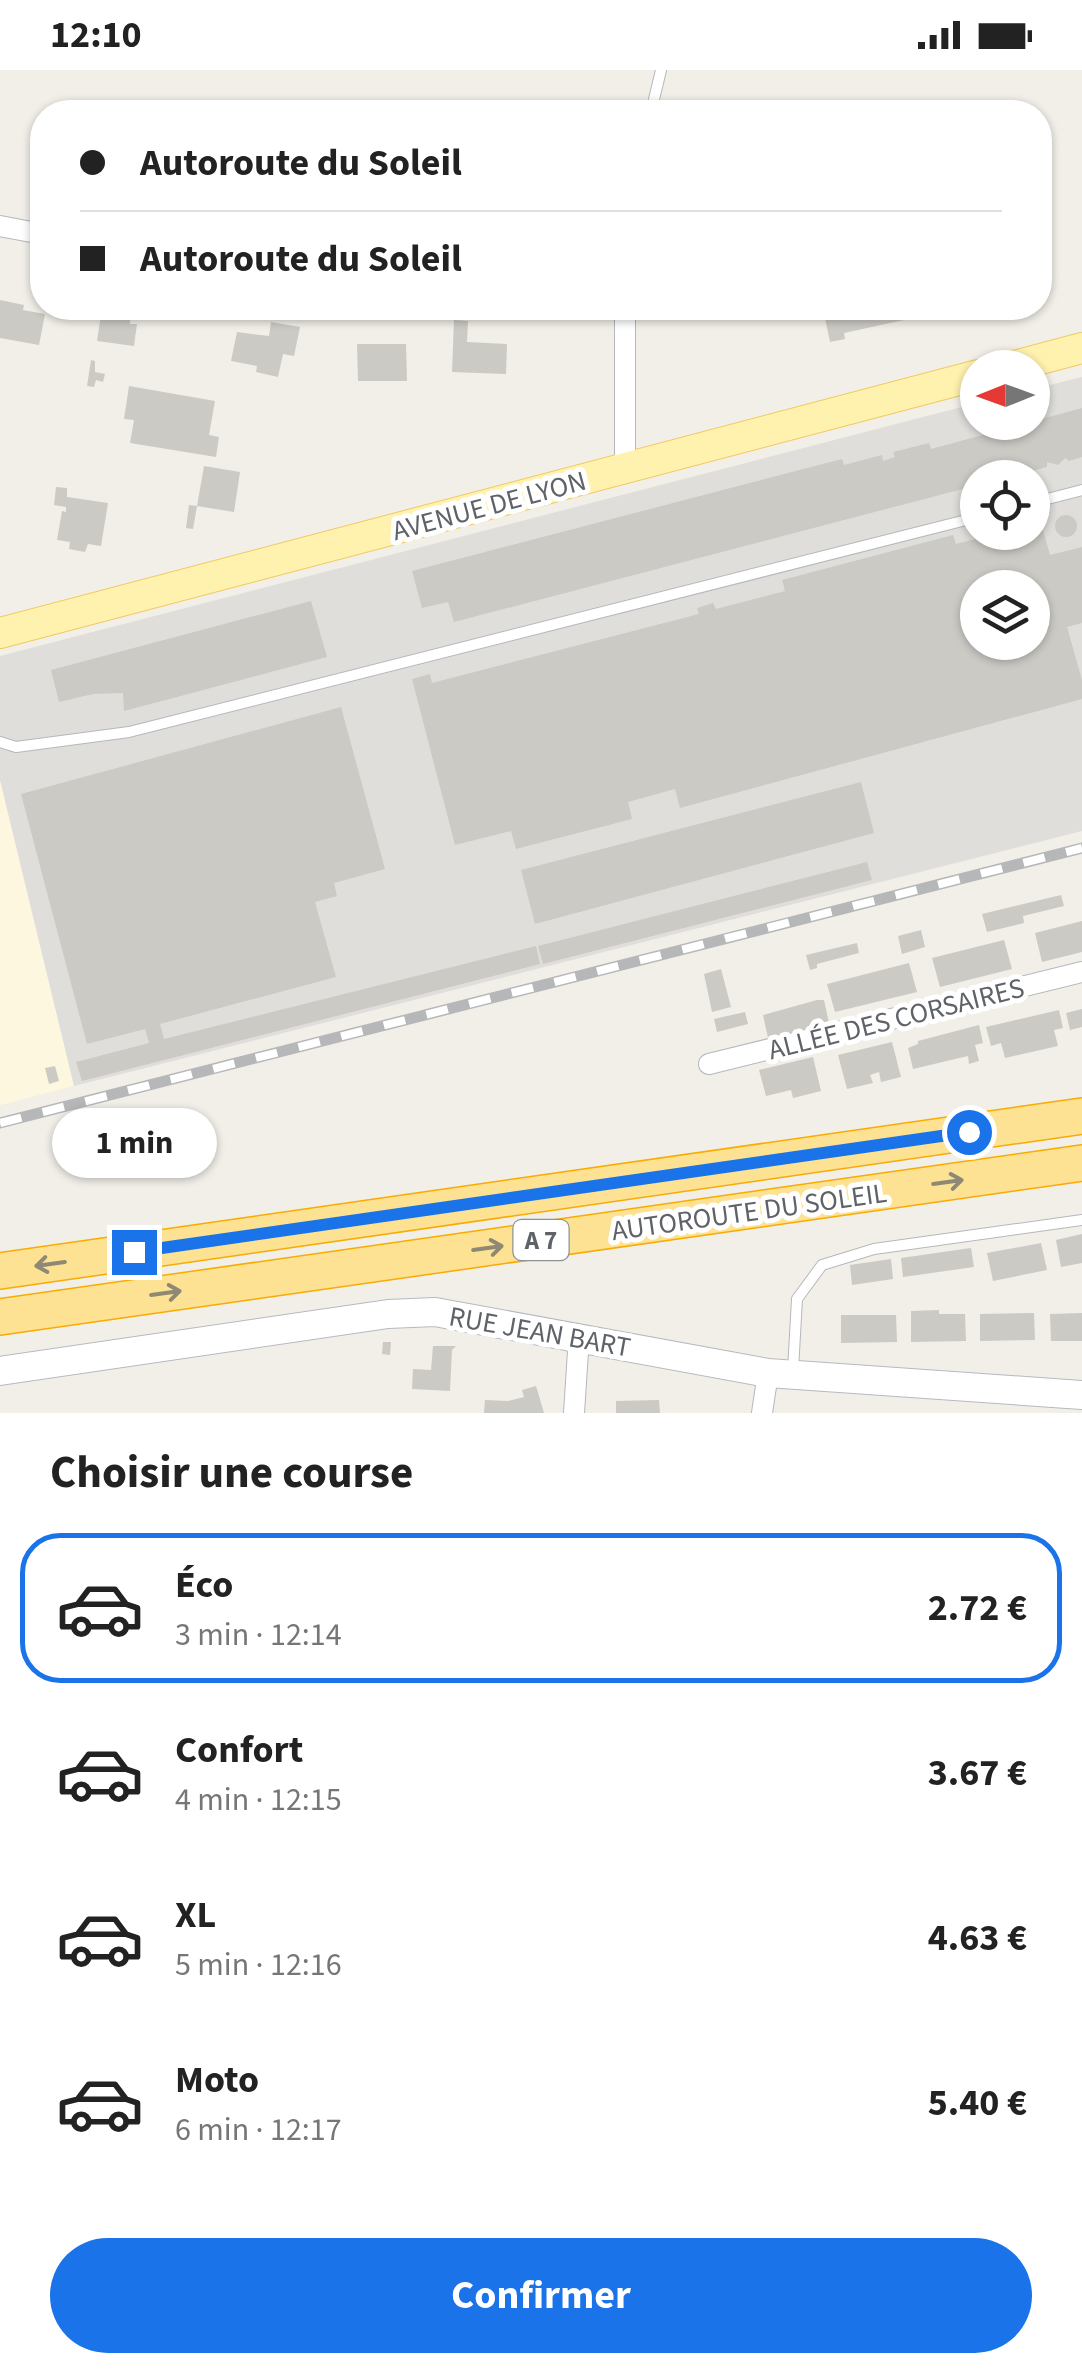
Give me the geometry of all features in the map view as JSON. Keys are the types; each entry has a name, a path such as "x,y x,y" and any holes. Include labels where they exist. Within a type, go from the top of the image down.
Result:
{"highway":[{"name":"AUTOROUTE DU SOLEIL","path":"0,1271 1082,1116"},
{"name":"AUTOROUTE DU SOLEIL","path":"0,1317 1082,1163"}],"main road":[{"path":"1050,357 1082,348"},
{"name":"AVENUE DE LYON","path":"0,633 960,380"}],"street":[{"path":"0,226 30,232"},
{"path":"626,320 626,468"},
{"name":"ALLÉE DES CORSAIRES","path":"709,1064 1082,972"},
{"name":"RUE JEAN BART","path":"0,1371 388,1314 435,1312 780,1375 1082,1394"},
{"path":"574,1413 578,1336"},
{"path":"762,1413 780,1375"}],"lane":[{"path":"654,100 661,70"},
{"path":"1050,498 1082,490"},
{"path":"0,742 16,747 129,732 960,521"},
{"path":"780,1375 796,1299 822,1265 874,1249 1082,1220"}],"shaded area":[{"path":"1082,377 1082,831 74,1086 0,780 0,656 960,407 960,440 1050,440 1050,385"},
{"path":"0,780 74,1086 0,1105"}],"building":[{"path":"0,300 24,305 23,310 30,311 30,320 44,320 39,345 0,338"},
{"path":"100,320 130,320 130,324 137,324 134,346 97,341"},
{"path":"454,320 468,321 467,342 507,344 506,374 452,372"},
{"path":"825,320 904,320 844,333 845,339 830,342"},
{"path":"271,322 300,327 294,356 283,354 278,377 256,372 257,366 231,361 237,332 269,336"},
{"path":"357,344 406,344 407,381 358,381"},
{"path":"91,360 95,361 95,372 105,374 103,382 96,380 94,387 87,386"},
{"path":"129,386 215,401 209,435 219,437 216,457 130,443 134,420 124,419"},
{"path":"1082,408 1082,457 1069,461 1065,458 1058,465 1050,460 960,460 960,490 454,622 448,602 422,608 412,571 842,459 844,465 882,455 883,461 895,457 893,452 929,443 931,449 964,440 1050,440 1050,417"},
{"path":"204,466 240,472 234,512 197,506"},
{"path":"56,487 67,488 67,497 108,503 101,546 88,544 85,552 69,549 70,542 57,540 66,507 54,505"},
{"path":"189,505 197,506 193,529 186,528"},
{"path":"1066,515 1074,518 1074,534 1066,537 1058,534 1055,526 1058,518"},
{"path":"953,535 956,544 960,543 960,550 1049,550 1050,555 1082,547 1082,623 1067,627 1082,680 1082,699 680,808 675,789 628,802 632,819 516,849 511,831 455,845 412,679 430,674 432,683 699,614 697,608 713,603 716,609 785,591 782,580"},
{"path":"311,601 327,657 124,711 123,693 93,694 59,702 51,670"},
{"path":"341,707 385,869 334,883 337,896 315,902 336,977 160,1024 164,1039 536,946 540,964 82,1081 76,1062 149,1043 145,1029 87,1044 21,794"},
{"path":"861,782 874,833 535,924 521,870"},
{"path":"867,862 872,880 543,964 538,946"},
{"path":"1061,895 1064,906 1023,916 1024,923 987,932 982,914"},
{"path":"1082,921 1082,952 1042,962 1035,933"},
{"path":"921,930 925,947 902,954 898,936"},
{"path":"1004,940 1012,969 940,987 932,958"},
{"path":"857,943 859,953 817,964 817,968 810,970 806,955"},
{"path":"909,963 917,992 835,1012 827,984"},
{"path":"721,969 731,1007 712,1012 704,974"},
{"path":"824,1000 829,1023 768,1038 763,1015"},
{"path":"1082,1009 1082,1027 1070,1030 1066,1013"},
{"path":"1059,1010 1063,1028 1054,1030 1058,1046 1005,1058 1001,1043 991,1046 986,1027"},
{"path":"745,1012 748,1024 717,1032 714,1019"},
{"path":"979,1025 983,1043 975,1045 979,1061 969,1064 968,1056 913,1069 908,1048 918,1041"},
{"path":"892,1042 901,1077 881,1082 879,1072 870,1075 873,1083 847,1089 838,1055"},
{"path":"813,1057 821,1091 793,1098 791,1090 766,1096 759,1070"},
{"path":"55,1066 59,1081 49,1084 45,1068"},
{"path":"1082,1234 1082,1263 1061,1267 1056,1240"},
{"path":"1041,1243 1047,1270 993,1281 987,1253"},
{"path":"971,1248 974,1267 903,1277 901,1258"},
{"path":"891,1259 893,1279 852,1285 850,1265"},
{"path":"939,1310 939,1314 965,1314 966,1341 911,1342 911,1311"},
{"path":"1034,1313 1035,1340 980,1341 980,1314"},
{"path":"1082,1313 1082,1341 1051,1341 1050,1314"},
{"path":"841,1315 896,1315 897,1342 841,1343"},
{"path":"383,1342 391,1342 390,1355 382,1354"},
{"path":"433,1346 456,1346 452,1350 450,1391 412,1389 413,1369 431,1370"},
{"path":"536,1386 544,1413 484,1413 485,1400 524,1397 522,1390"},
{"path":"659,1400 660,1413 616,1413 616,1401"}],"railway":[{"path":"0,1123 1082,848"}],"route":[{"path":"134,1252 969,1132"}]}
